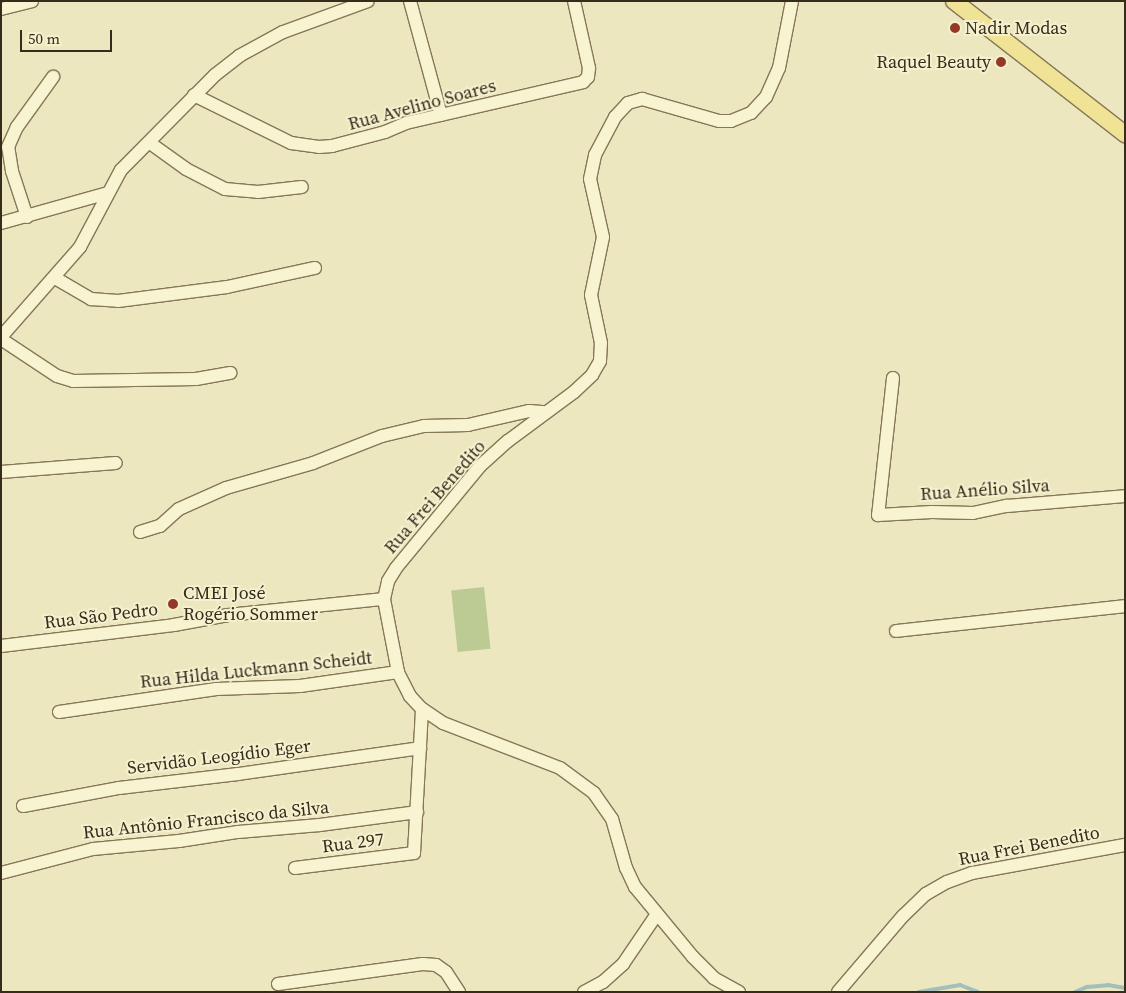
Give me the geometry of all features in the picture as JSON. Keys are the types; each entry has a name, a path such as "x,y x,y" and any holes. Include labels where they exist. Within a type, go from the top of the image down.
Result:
{"main road":[{"path":"954,1 1125,134"}],"street":[{"path":"1,9 32,1"},
{"path":"230,374 196,379 73,381 57,376 1,338 80,247 121,170 226,66 266,41 302,24 368,1"},
{"path":"410,1 442,115"},
{"name":"Rua Avelino Soares","path":"194,96 292,143 319,147 332,146 385,132 406,123 576,85 586,80 589,68 574,1"},
{"name":"Rua Frei Benedito","path":"739,992 714,978 700,964 635,887 628,874 616,831 607,810 585,785 560,768 442,723 422,709 410,696 398,672 384,599 388,581 396,568 480,466 545,412 574,392 592,375 600,362 601,343 591,295 603,236 590,179 595,155 615,117 628,103 642,99 654,100 702,118 719,121 731,121 751,114 766,96 780,68 792,1"},
{"path":"27,217 12,170 8,147 17,126 53,77"},
{"path":"150,143 186,169 225,189 258,192 302,187"},
{"path":"1,223 108,193"},
{"path":"55,278 91,299 118,301 227,287 315,268"},
{"name":"Rua Anélio Silva","path":"893,378 878,514 973,513 1007,506 1125,496"},
{"path":"140,532 160,526 179,509 226,488 312,463 382,436 424,426 468,425 529,411 545,412"},
{"path":"1,472 116,463"},
{"name":"Rua São Pedro","path":"1,646 174,624 228,615 384,599"},
{"path":"896,631 1125,606"},
{"name":"Rua Hilda Luckmann Scheidt","path":"59,712 216,689 300,686 398,672"},
{"path":"417,812 422,709"},
{"name":"Servidão Leogídio Eger","path":"23,806 119,788 238,774 420,748"},
{"name":"Rua 297","path":"295,868 414,853 417,812"},
{"name":"Rua Antônio Francisco da Silva","path":"1,872 93,849 320,825 417,812"},
{"name":"Rua Frei Benedito","path":"838,992 903,916 926,894 947,882 982,871 1125,845"},
{"path":"584,992 603,982 623,964 658,914"},
{"path":"278,984 423,964 436,965 446,972 459,992"}],"green space":[{"path":"484,587 490,649 458,652 451,590"}],"waterway":[{"path":"919,992 960,985 978,992"},
{"path":"1075,992 1087,987 1108,985 1125,988"}],"place":[{"name":"Nadir Modas","path":"955,28"},
{"name":"Raquel Beauty","path":"1001,62"},
{"name":"CMEI José Rogério Sommer","path":"173,604"}]}
